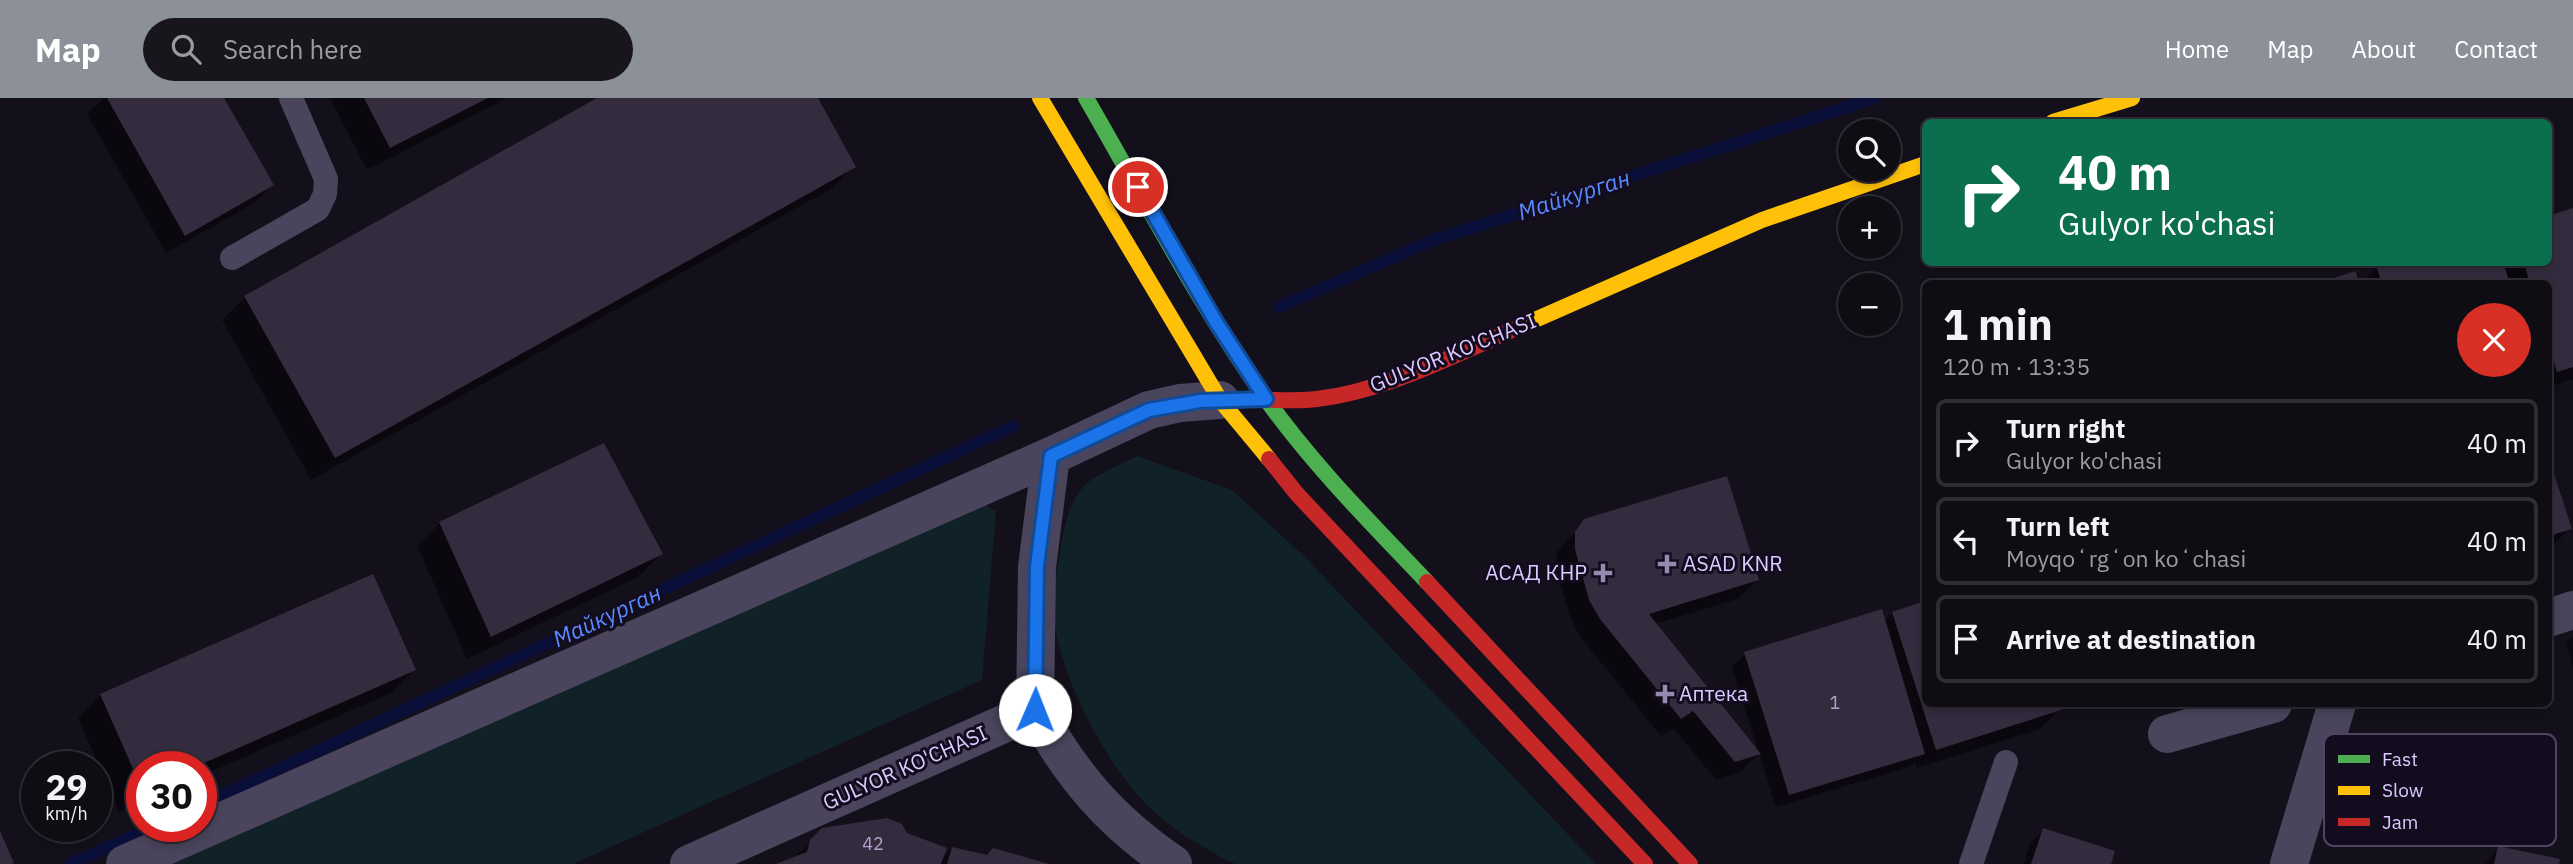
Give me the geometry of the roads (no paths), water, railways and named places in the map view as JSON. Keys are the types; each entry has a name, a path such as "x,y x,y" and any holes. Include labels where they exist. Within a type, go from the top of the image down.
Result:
{"street":[{"path":"1041,98 1220,400 1297,494 1645,864"},
{"path":"1086,98 1216,322 1266,399 1324,472 1690,864"},
{"path":"2063,119 2132,98"},
{"name":"GULYOR KO'CHASI","path":"125,864 1051,456 1149,410 1220,400 1316,399 1405,377 1762,220 1922,165"},
{"path":"1051,456 1037,566 1035,710 1081,783 1109,813 1173,864"},
{"path":"2552,617 2573,610"},
{"path":"2167,734 2262,707"},
{"path":"2328,734 2336,707"},
{"name":"GULYOR KO'CHASI","path":"689,864 1035,710"},
{"path":"2289,864 2324,747"}],"lane":[{"path":"232,258 318,209 326,194 326,179 291,98"},
{"path":"1971,864 2006,762"}],"waterway":[{"name":"Майкурган","path":"1279,307 1431,241 1875,98"},
{"name":"Майкурган","path":"217,798 1013,426"},
{"name":"Майкурган","path":"70,864 126,839"}],"place":[{"name":"ASAD KNR","path":"1667,564"},
{"name":"АСАД КНР","path":"1603,573"},
{"name":"Аптека","path":"1665,694"}]}
